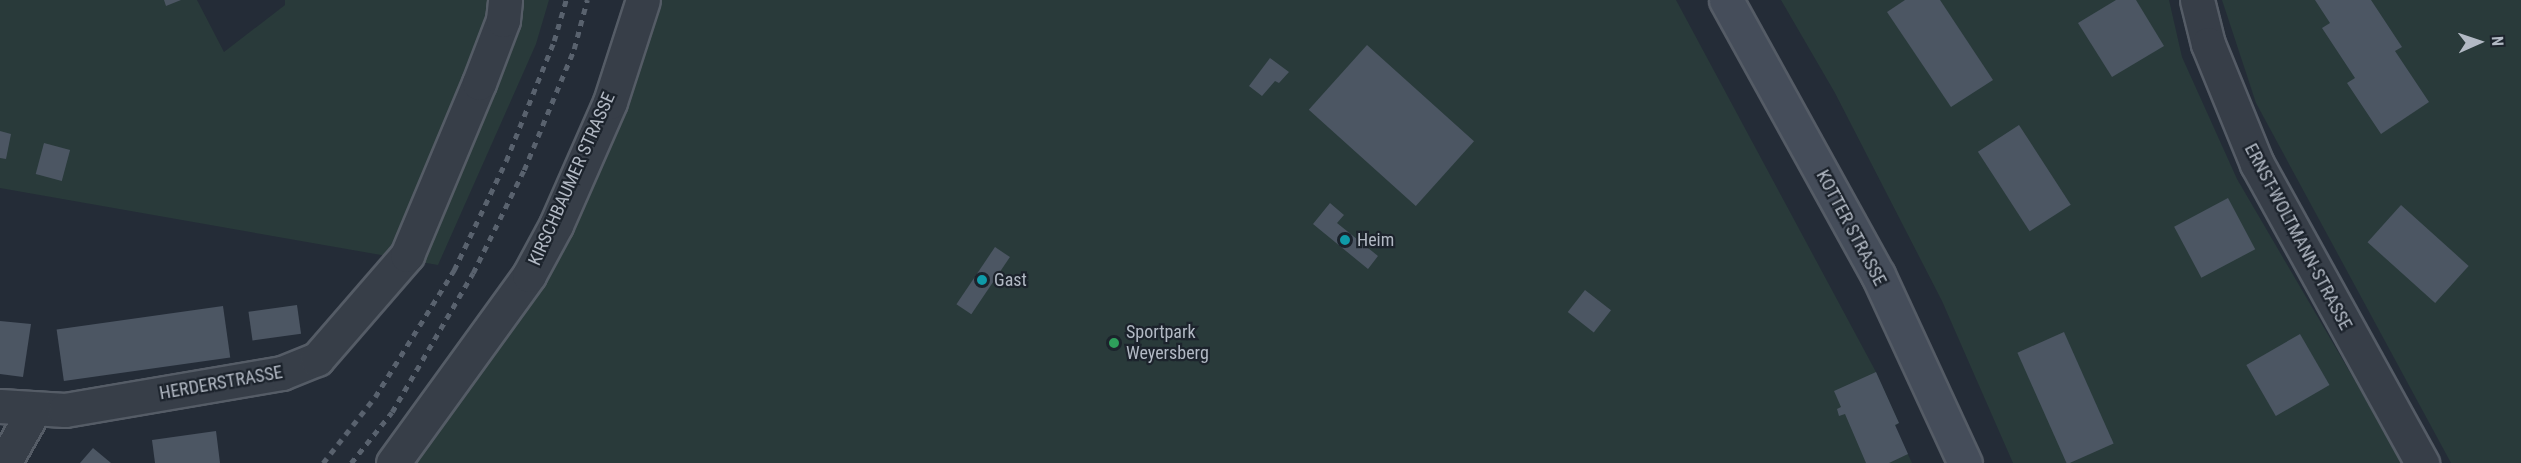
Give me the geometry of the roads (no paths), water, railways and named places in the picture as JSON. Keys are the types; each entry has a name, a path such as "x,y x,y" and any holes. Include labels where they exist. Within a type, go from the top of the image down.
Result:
{"street":[{"name":"HERDERSTRASSE","path":"0,406 34,410 65,410 270,375 317,359 407,255 479,83 503,20 505,0"},
{"name":"KIRSCHBAUMER STRASSE","path":"393,463 529,275 550,235 610,102 643,0"},
{"name":"KOTTER STRASSE","path":"1726,0 1878,276 1965,463"},
{"name":"ERNST-WOLTMANN-STRASSE","path":"2197,0 2208,44 2257,164 2422,463"},
{"path":"4,463 34,410"}],"railway":[{"path":"323,463 375,397 454,270 506,161 554,41 566,0"},
{"path":"351,463 392,412 473,273 524,170 574,49 587,0"}],"place":[{"name":"Heim","path":"1345,240"},
{"name":"Gast","path":"982,280"},
{"name":"Sportpark Weyersberg","path":"1114,343"}]}
